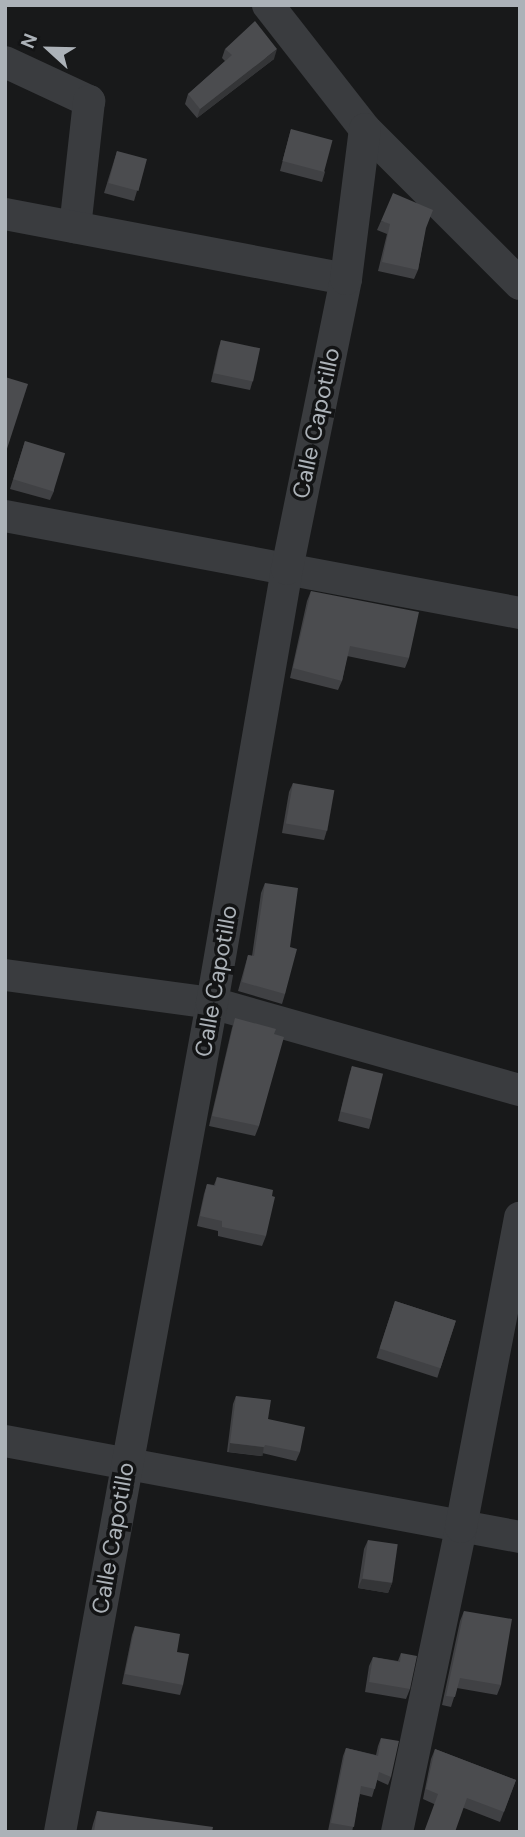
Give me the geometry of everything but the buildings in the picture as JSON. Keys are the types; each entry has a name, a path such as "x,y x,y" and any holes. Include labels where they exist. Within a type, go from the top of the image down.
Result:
{"street":[{"path":"268,5 365,129 520,285"},
{"path":"5,62 89,101 75,228"},
{"name":"Calle Capotillo","path":"60,1832 212,1003 287,569 346,279 365,129"},
{"path":"5,214 346,279"},
{"path":"5,516 520,613"},
{"path":"5,975 212,1003 520,1090"},
{"path":"397,1832 461,1527 520,1217"},
{"path":"5,1441 126,1461 520,1537"}]}
